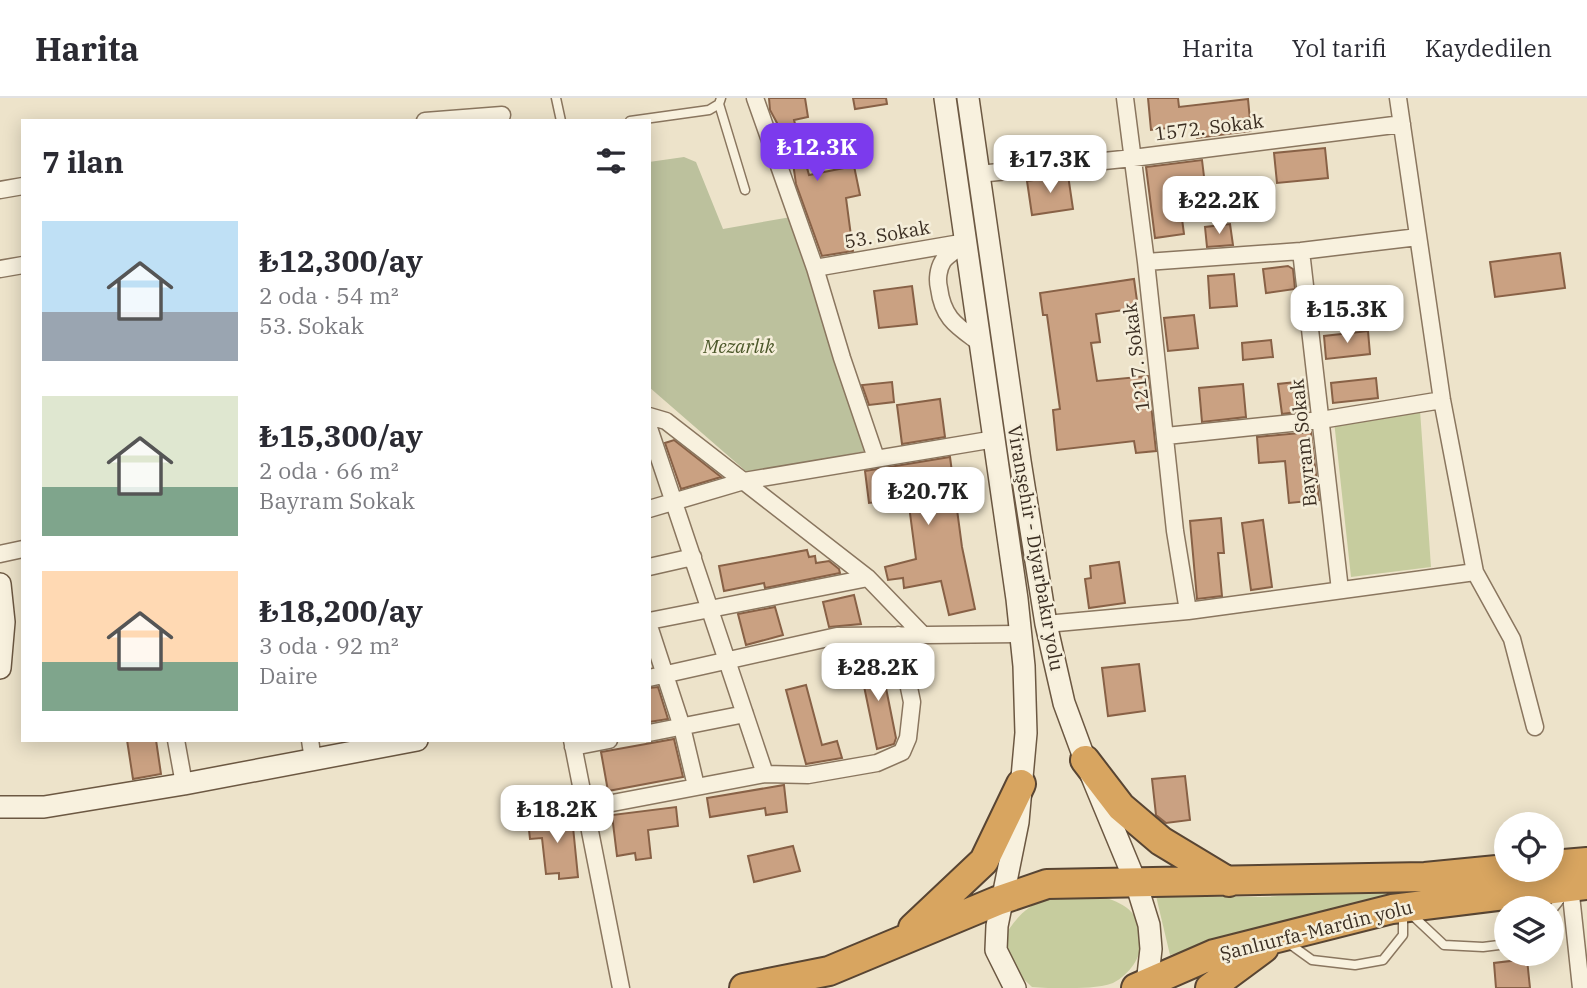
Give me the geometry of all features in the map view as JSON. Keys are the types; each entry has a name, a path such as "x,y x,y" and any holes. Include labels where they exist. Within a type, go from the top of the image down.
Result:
{"highway":[{"path":"1085,760 1121,807 1161,841 1228,882"},
{"path":"895,944 984,861 1021,785"},
{"name":"Şanlıurfa-Mardin yolu","path":"1143,987 1214,954 1404,907 1570,879 1587,862"},
{"path":"744,988 829,971 1004,898 1047,884 1425,877 1494,870"},
{"path":"1210,988 1280,937"}],"main road":[{"name":"Viranşehir - Diyarbakır yolu","path":"945,98 995,439 1020,634 1026,733 1018,822 997,926 996,950 1015,988"},
{"name":"Viranşehir - Diyarbakır yolu","path":"968,98 1046,624 1064,703 1136,883 1149,925 1151,949 1143,987"},
{"path":"0,584 4,622 0,668"},
{"path":"0,807 44,807 184,784 312,750 396,742"}],"street":[{"path":"477,119 503,118 498,98"},
{"path":"755,98 815,268 876,458"},
{"name":"1217. Sokak","path":"1125,98 1175,531 1188,611"},
{"path":"1398,98 1442,400 1475,572 1512,639 1535,727"},
{"name":"1572. Sokak","path":"979,174 1133,158 1402,124"},
{"path":"0,190 21,186"},
{"path":"1146,262 1301,251 1418,237"},
{"path":"966,242 943,261 937,279 944,312 954,324 980,343"},
{"name":"53. Sokak","path":"815,268 966,242"},
{"name":"Bayram Sokak","path":"1301,251 1340,590"},
{"path":"0,269 21,265"},
{"path":"1166,436 1321,420 1442,400"},
{"path":"651,417 666,421 868,578 923,635"},
{"path":"651,509 744,481 995,439"},
{"path":"654,454 675,503 765,774"},
{"path":"0,554 21,549"},
{"path":"651,567 692,557"},
{"path":"1046,624 1188,611 1475,572"},
{"path":"651,621 709,607 868,578"},
{"path":"657,677 837,636 1020,634"},
{"path":"586,808 765,774 819,773 877,763 902,751 908,738 912,702 898,635"},
{"path":"651,639 657,677 682,727 696,786"},
{"path":"651,733 745,714"},
{"path":"176,742 184,784"},
{"path":"573,743 621,988"},
{"path":"1570,879 1581,988"}],"lane":[{"path":"556,98 561,119"},
{"path":"644,119 709,110 720,101 746,190"},
{"path":"1560,896 1570,879"},
{"path":"1280,937 1312,960 1355,965 1383,960 1402,935 1404,907"},
{"path":"1404,907 1444,946 1494,946"}],"green space":[{"name":"Mezarlık","path":"684,157 696,162 723,229 791,217 866,451 748,473 651,389 651,162"},
{"path":"1420,410 1431,567 1351,577 1334,421"},
{"path":"1529,882 1221,941 1170,955 1156,896 1262,897"},
{"path":"1080,892 1116,902 1134,915 1142,934 1142,944 1135,963 1122,978 1108,985 1083,988 1032,987 1016,972 1002,941 1016,919 1034,905 1054,896"}],"building":[{"path":"769,98 805,98 808,117 794,120 809,175 854,166 860,195 846,198 853,251 822,256 796,184 793,163 789,163 777,123 770,110"},
{"path":"853,98 886,98 887,104 855,109"},
{"path":"1148,98 1178,98 1179,107 1248,99 1251,131 1197,138 1195,125 1151,130"},
{"path":"1325,148 1328,178 1277,183 1274,153"},
{"path":"1202,160 1206,193 1179,196 1184,234 1155,238 1146,167"},
{"path":"1068,175 1073,209 1032,215 1027,181"},
{"path":"1230,224 1233,245 1207,247 1205,227"},
{"path":"1560,253 1565,288 1495,297 1490,262"},
{"path":"1288,266 1293,269 1295,289 1266,293 1263,269"},
{"path":"1234,274 1237,306 1210,308 1208,276"},
{"path":"1134,279 1138,308 1096,314 1100,342 1091,343 1097,381 1148,376 1156,451 1136,453 1134,441 1057,450 1053,410 1060,409 1047,315 1043,315 1040,293"},
{"path":"912,286 917,324 879,328 874,291"},
{"path":"1194,315 1198,348 1168,351 1164,318"},
{"path":"1368,331 1370,354 1326,359 1324,336"},
{"path":"1271,340 1273,357 1243,360 1242,343"},
{"path":"1376,378 1378,398 1333,403 1331,383"},
{"path":"1305,381 1308,408 1282,414 1278,384"},
{"path":"892,382 894,402 869,405 862,385"},
{"path":"1243,384 1246,417 1202,422 1199,388"},
{"path":"940,399 945,437 902,444 897,405"},
{"path":"1311,432 1319,500 1289,503 1285,461 1259,463 1257,437"},
{"path":"674,440 721,477 681,489 665,443"},
{"path":"950,457 962,547 975,609 949,615 941,581 904,588 903,578 888,580 885,567 916,559 908,498 869,503 865,471"},
{"path":"1221,518 1224,553 1218,553 1222,596 1197,599 1190,521"},
{"path":"1263,520 1272,587 1251,590 1242,523"},
{"path":"807,550 809,557 815,556 816,563 829,561 840,573 765,588 764,583 724,591 719,566"},
{"path":"1119,562 1125,603 1089,608 1085,579 1091,578 1090,566"},
{"path":"854,595 861,624 829,627 823,602"},
{"path":"775,607 783,635 746,645 738,614"},
{"path":"880,658 896,738 894,744 877,749 859,662"},
{"path":"1139,664 1145,711 1108,716 1102,668"},
{"path":"806,685 822,745 837,741 842,758 806,764 786,690"},
{"path":"658,687 668,719 651,722 651,688"},
{"path":"674,739 683,777 608,791 601,752"},
{"path":"127,742 156,742 161,774 133,779"},
{"path":"1185,776 1190,820 1166,823 1156,815 1152,779"},
{"path":"784,785 787,812 766,815 765,808 710,817 707,798"},
{"path":"676,807 678,826 648,830 651,858 636,860 635,853 617,856 612,815"},
{"path":"572,817 578,877 559,879 559,873 546,874 542,838 530,839 528,821"},
{"path":"793,846 800,871 754,882 748,856"},
{"path":"1494,966 1528,966 1530,988 1496,988"}]}
